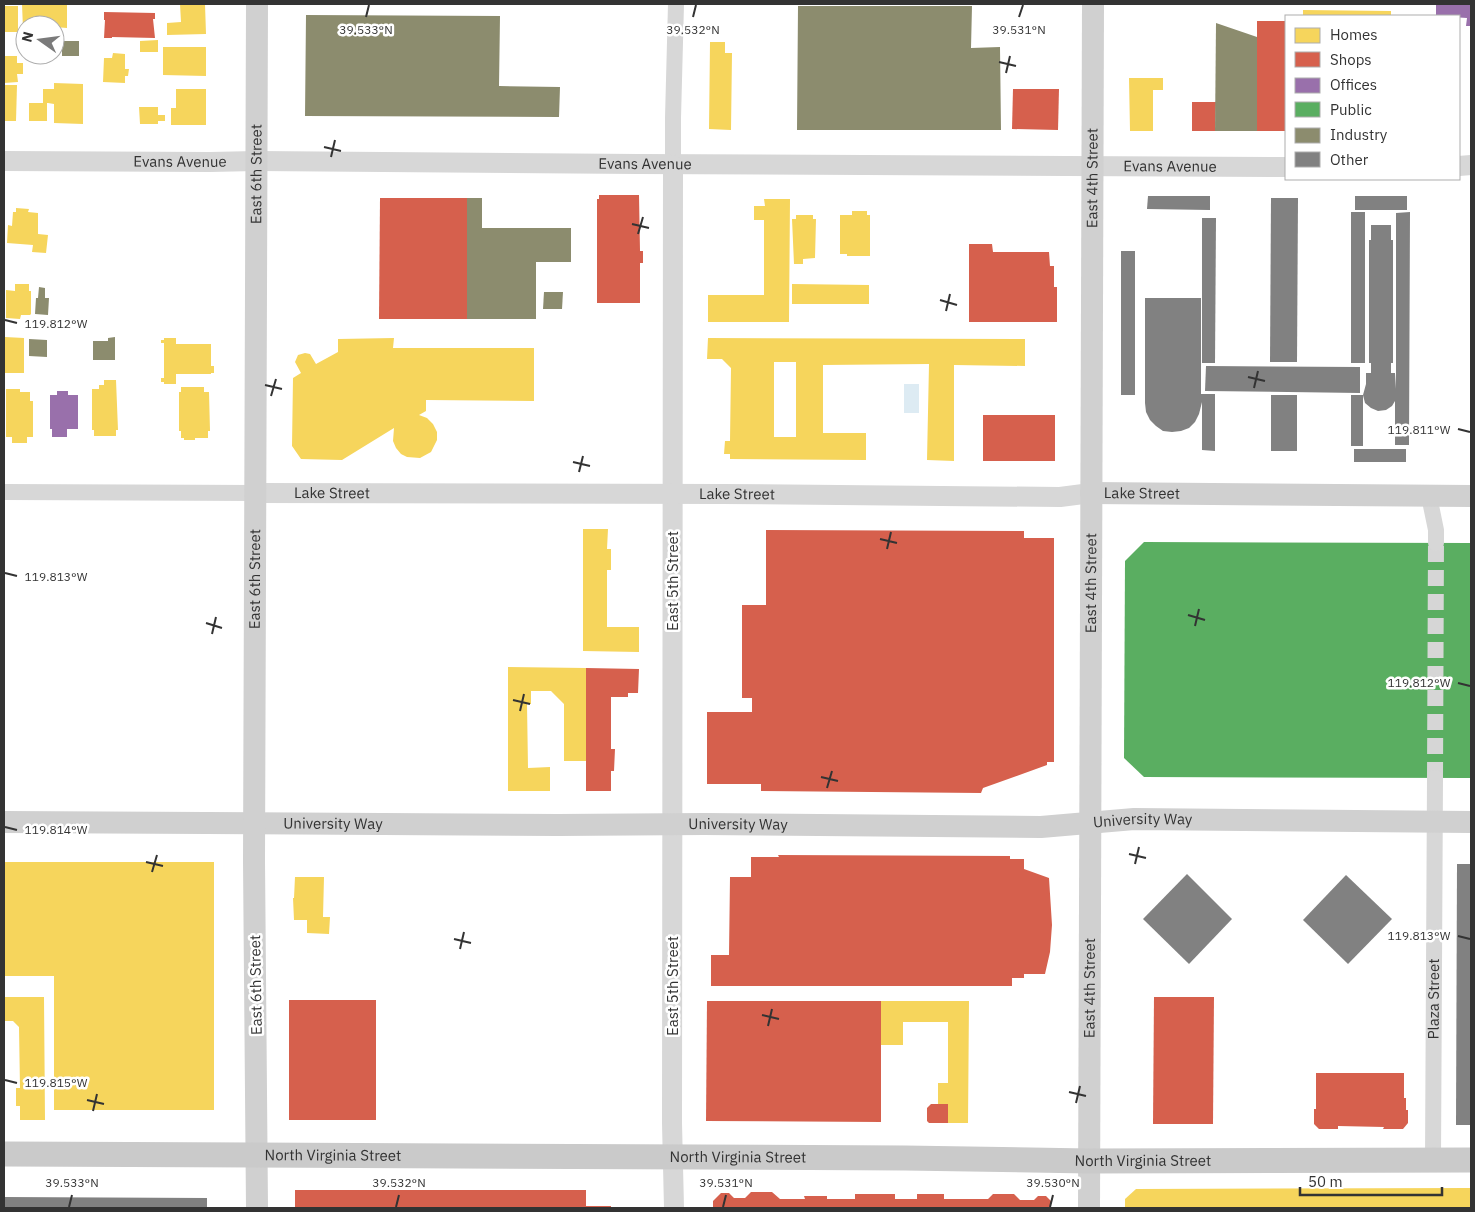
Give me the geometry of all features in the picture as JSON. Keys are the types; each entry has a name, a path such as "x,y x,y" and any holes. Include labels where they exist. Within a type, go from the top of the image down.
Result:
{"main road":[{"name":"East 6th Street","path":"257,1208 255,823 258,4"},
{"name":"East 4th Street","path":"1089,1208 1093,4"},
{"name":"Lake Street","path":"1091,493 1471,496"},
{"name":"University Way","path":"4,822 1041,827 1171,819 1471,822"},
{"name":"North Virginia Street","path":"4,1154 905,1158 1089,1161 1471,1160"}],"street":[{"name":"East 5th Street","path":"674,1208 673,118 676,4"},
{"name":"Evans Avenue","path":"4,161 1285,167"},
{"name":"Lake Street","path":"4,492 1060,497 1091,493"},
{"path":"1429,496 1436,530 1436,543"},
{"name":"Plaza Street","path":"1433,1160 1434,778"}],"shaded area":[{"path":"904,384 919,384 919,413 904,413"}],"building: Homes":[{"path":"22,4 67,4 67,28 65,28 65,15 22,15"},
{"path":"180,4 205,4 206,34 167,35 167,23 181,22"},
{"path":"4,6 18,6 18,15 15,15 15,32 4,32"},
{"path":"1303,10 1391,11 1391,15 1303,15"},
{"path":"158,40 158,52 140,52 140,41"},
{"path":"710,42 725,42 725,53 732,53 731,130 709,129"},
{"path":"163,47 206,47 206,76 163,75"},
{"path":"113,53 125,54 125,69 129,69 128,76 125,76 125,83 103,82 104,58 112,58"},
{"path":"4,56 15,56 15,65 23,65 23,74 17,74 18,82 4,83"},
{"path":"1129,78 1163,78 1163,90 1153,90 1153,131 1130,131"},
{"path":"54,83 83,84 83,124 54,123 54,104 48,103 47,121 29,121 29,103 43,103 43,89 54,89"},
{"path":"4,85 17,85 16,121 4,121"},
{"path":"176,89 206,89 206,125 171,125 171,108 176,108"},
{"path":"139,107 158,107 158,115 165,115 165,121 158,121 158,124 140,124"},
{"path":"764,199 790,199 789,322 708,322 708,295 764,295 764,220 754,220 754,206 765,206"},
{"path":"16,208 29,209 28,212 38,213 38,234 48,235 46,253 32,252 33,245 7,243 8,225 12,226 13,212 16,212"},
{"path":"852,211 867,211 867,215 870,215 870,256 847,256 847,254 840,254 840,215 852,215"},
{"path":"796,215 813,215 813,219 816,219 815,258 803,259 803,264 794,264 792,219 796,219"},
{"path":"15,284 29,284 29,291 31,291 31,314 21,315 20,319 6,318 6,290 15,291"},
{"path":"792,284 869,285 869,304 792,304"},
{"path":"5,337 24,338 24,373 5,373"},
{"path":"164,338 176,338 176,344 211,344 211,366 214,366 214,373 176,374 176,384 164,384 164,382 161,382 161,378 164,378 164,343 161,343 161,340 164,340"},
{"path":"394,338 393,348 534,348 534,401 426,400 426,411 419,415 427,418 433,424 437,432 437,440 431,452 420,458 407,457 401,454 393,441 394,428 342,460 301,459 292,446 293,378 301,373 295,362 298,355 310,354 316,364 338,352 338,339"},
{"path":"708,338 1025,339 1025,366 954,365 954,461 927,460 929,364 823,365 823,433 866,433 866,460 730,459 730,454 724,454 725,441 730,441 731,368 722,359 707,359","holes":["774,362 796,362 796,437 774,437"]},
{"path":"104,380 116,380 118,430 116,430 116,436 94,436 94,430 92,430 92,389 99,389 99,385 104,385"},
{"path":"181,387 204,387 204,392 209,392 210,431 208,431 208,438 184,440 184,438 181,438 181,431 179,431 179,392 181,392"},
{"path":"6,389 20,389 20,392 30,392 30,401 33,401 33,437 27,437 27,443 12,443 12,437 6,437"},
{"path":"583,529 608,529 607,549 611,549 611,570 607,570 607,627 639,627 639,652 583,651"},
{"path":"508,667 586,668 586,761 564,761 564,704 551,691 531,691 531,704 527,704 528,768 550,767 550,791 508,791"},
{"path":"4,862 214,862 214,1110 54,1110 54,976 4,976"},
{"path":"295,877 324,877 323,917 330,917 329,934 307,933 307,920 294,920 293,898"},
{"path":"4,997 44,997 45,1120 20,1120 20,1106 16,1106 16,1088 20,1088 19,1027 13,1021 4,1021"},
{"path":"881,1001 969,1001 968,1123 948,1123 948,1104 938,1104 938,1083 948,1083 948,1022 903,1022 903,1045 881,1045"},
{"path":"1471,1188 1471,1208 1125,1208 1125,1199 1136,1189"}],"building: Shops":[{"path":"104,12 155,13 155,19 153,19 155,38 104,38"},
{"path":"1257,21 1285,21 1285,131 1257,131"},
{"path":"1013,89 1059,89 1058,130 1012,129"},
{"path":"1192,102 1216,102 1215,131 1192,131"},
{"path":"599,195 639,195 640,251 643,251 643,263 640,263 640,303 597,303 597,199 599,199"},
{"path":"380,198 467,198 467,319 379,319"},
{"path":"969,244 992,244 993,252 1049,252 1050,266 1054,266 1054,287 1057,287 1057,322 969,322"},
{"path":"983,415 1055,415 1055,461 983,461"},
{"path":"766,530 1024,531 1024,538 1054,538 1054,762 1047,762 1047,765 983,788 981,793 761,791 761,784 707,784 707,712 752,712 752,698 742,698 742,605 766,605"},
{"path":"586,668 639,669 638,693 628,693 628,697 611,697 611,749 615,749 614,771 611,771 611,791 586,791"},
{"path":"778,855 1010,856 1010,859 1024,859 1024,869 1049,878 1052,925 1050,952 1045,974 1024,974 1024,978 1012,978 1012,986 711,986 711,955 729,955 730,877 751,877 751,857 779,857"},
{"path":"1154,997 1214,997 1213,1124 1153,1124"},
{"path":"289,1000 376,1000 376,1120 289,1120"},
{"path":"707,1001 881,1001 881,1122 706,1121"},
{"path":"1316,1073 1404,1073 1404,1098 1406,1098 1406,1110 1408,1110 1408,1123 1403,1129 1338,1126 1338,1129 1319,1129 1314,1124"},
{"path":"931,1104 948,1104 948,1123 929,1123 927,1121 927,1108"},
{"path":"295,1190 586,1190 586,1206 611,1206 611,1208 295,1208"},
{"path":"751,1192 772,1192 780,1199 805,1199 804,1196 827,1196 827,1199 855,1199 855,1194 895,1194 895,1199 917,1199 917,1194 944,1194 944,1199 988,1199 993,1194 1014,1194 1020,1200 1034,1200 1038,1196 1046,1196 1051,1201 1051,1208 713,1208 713,1201 721,1193 729,1193 734,1198 745,1198"}],"building: Offices":[{"path":"1436,4 1471,4 1471,26 1466,26 1467,18 1460,18 1460,15 1436,15"},
{"path":"57,391 68,391 68,395 78,395 78,429 67,429 67,437 52,437 52,429 50,429 50,395 57,395"}],"building: Public":[{"path":"1144,542 1471,543 1471,778 1144,777 1124,758 1125,561"}],"building: Industry":[{"path":"798,6 972,6 971,48 1000,47 1001,130 797,130"},
{"path":"306,15 500,16 499,86 560,87 559,117 305,116"},
{"path":"1216,23 1257,37 1257,131 1215,131"},
{"path":"65,41 79,41 79,56 65,56"},
{"path":"467,198 482,198 482,228 571,228 571,262 536,262 536,319 467,319"},
{"path":"39,287 45,288 45,298 49,298 48,315 35,314"},
{"path":"544,292 563,292 562,309 543,309"},
{"path":"115,337 115,360 93,360 93,341 108,341 108,338"},
{"path":"29,339 47,340 47,357 29,356"}],"building: Other":[{"path":"1148,196 1210,196 1210,210 1147,209"},
{"path":"1355,196 1407,196 1407,210 1355,210"},
{"path":"1271,198 1298,198 1297,362 1270,362"},
{"path":"1351,212 1365,212 1365,363 1351,363"},
{"path":"1410,212 1409,445 1395,445 1395,401 1386,410 1378,411 1365,403 1363,395 1366,373 1371,373 1371,363 1369,363 1369,240 1371,240 1371,225 1391,225 1391,240 1393,240 1393,363 1391,363 1391,373 1395,373 1396,389 1396,213"},
{"path":"1202,218 1216,218 1215,363 1202,363"},
{"path":"1121,251 1135,251 1135,395 1121,395"},
{"path":"1145,298 1201,298 1201,394 1215,394 1215,451 1202,450 1202,402 1195,422 1189,428 1181,431 1163,431 1150,420 1146,412"},
{"path":"1206,366 1360,367 1360,393 1205,391"},
{"path":"1271,395 1297,395 1297,451 1271,451"},
{"path":"1351,395 1363,395 1363,446 1351,446"},
{"path":"1354,449 1406,449 1406,462 1354,462"},
{"path":"1457,864 1471,864 1471,1125 1456,1125"},
{"path":"1187,874 1232,919 1189,964 1143,919"},
{"path":"1346,875 1392,919 1348,964 1303,920"},
{"path":"4,1197 207,1198 207,1208 4,1208"}],"tunnel":[{"path":"1435,778 1436,543"}]}
